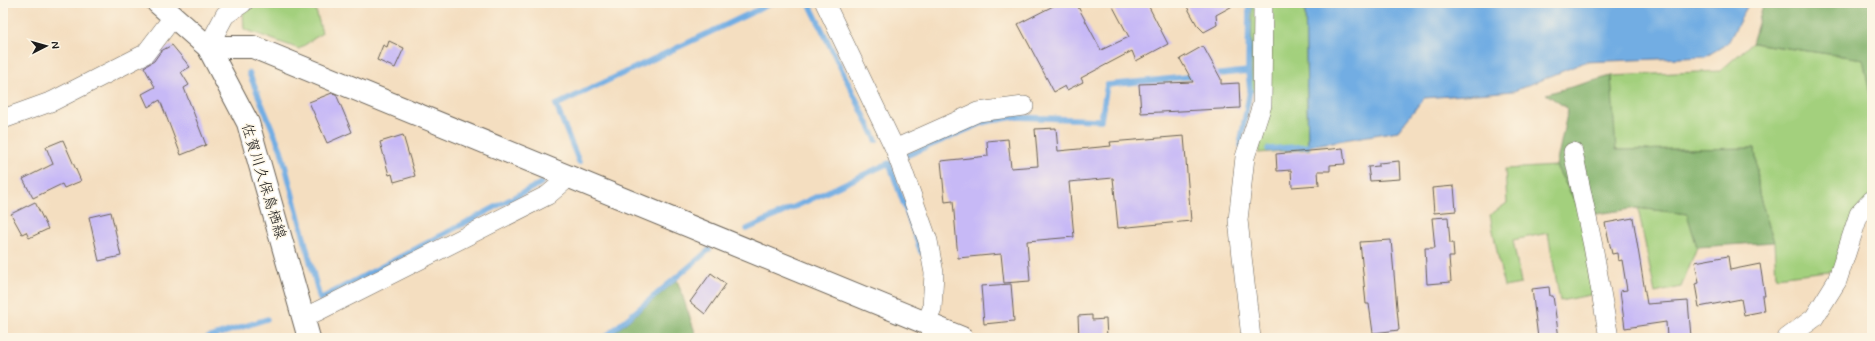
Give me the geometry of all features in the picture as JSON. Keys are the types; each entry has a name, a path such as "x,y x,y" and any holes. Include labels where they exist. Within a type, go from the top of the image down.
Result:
{"street":[{"path":"243,3 225,15 208,47 253,47 962,338"},
{"path":"825,3 895,149 928,241 934,273 932,309 926,323"},
{"path":"1250,338 1238,220 1245,157 1262,106 1263,3"},
{"path":"3,119 53,101 145,54 166,10"},
{"name":"佐賀川久保鳥栖線","path":"166,10 208,47 248,123 309,338"},
{"path":"895,149 978,112 1024,106"},
{"path":"1573,152 1593,246 1608,338"},
{"path":"303,316 316,312 548,195 569,177"},
{"path":"1788,338 1814,318 1837,281 1859,214 1872,200"}],"green space":[{"path":"258,3 314,3 322,33 299,49 244,29 243,12"},
{"path":"1252,3 1305,3 1308,146 1310,149 1258,153 1270,102 1251,90"},
{"path":"1764,3 1872,3 1872,94 1870,94 1863,59 1752,43"},
{"path":"1752,43 1864,59 1870,94 1872,94 1872,199 1837,270 1776,277 1774,242 1759,194 1755,148 1615,150 1611,76 1720,71"},
{"path":"1611,76 1616,150 1755,148 1759,194 1774,242 1697,247 1687,214 1638,208 1583,216 1556,166 1568,109 1546,94"},
{"path":"1556,166 1583,216 1595,294 1560,301 1548,233 1513,240 1521,284 1504,287 1490,215 1507,203 1505,169"},
{"path":"1638,208 1688,214 1697,247 1681,287 1655,293"},
{"path":"677,280 697,338 608,338"}],"water":[{"path":"1305,3 1749,3 1728,43 1705,57 1585,62 1514,91 1424,98 1398,131 1308,146"}],"building":[{"path":"1059,3 1076,3 1101,50 1129,37 1111,3 1147,3 1168,44 1136,61 1132,51 1081,78 1083,82 1067,90 1065,86 1054,92 1018,24"},
{"path":"1185,3 1238,3 1216,15 1217,25 1204,32 1197,25"},
{"path":"389,41 404,48 395,68 377,60 383,45 387,47"},
{"path":"172,45 190,67 181,72 189,85 184,88 206,145 181,155 160,100 148,107 142,94 155,87 144,67 154,61 161,51"},
{"path":"1203,46 1221,79 1221,84 1239,83 1240,108 1141,113 1139,84 1193,82 1180,59"},
{"path":"332,93 336,94 352,132 327,143 309,102"},
{"path":"1056,128 1058,151 1111,146 1110,142 1184,136 1191,221 1118,228 1113,178 1069,182 1074,237 1027,241 1030,281 1004,283 1001,254 958,258 953,201 945,202 941,161 988,156 987,141 1008,139 1011,168 1038,166 1035,129"},
{"path":"403,135 415,176 394,182 392,174 389,175 380,142"},
{"path":"63,140 81,181 64,188 62,184 33,198 23,179 53,164 46,147"},
{"path":"1343,148 1345,164 1330,165 1330,171 1318,171 1319,185 1292,187 1291,170 1277,171 1276,154"},
{"path":"1399,161 1400,179 1370,181 1368,167 1379,166 1379,163"},
{"path":"1454,186 1456,211 1434,213 1432,188"},
{"path":"35,202 48,229 29,238 26,232 22,234 11,214"},
{"path":"111,212 121,256 99,261 89,217"},
{"path":"1448,217 1450,243 1453,243 1454,257 1449,257 1451,282 1427,284 1425,248 1435,248 1432,218"},
{"path":"1633,218 1647,304 1688,301 1691,337 1667,338 1666,322 1625,328 1620,291 1627,290 1622,260 1618,261 1617,253 1612,254 1605,223"},
{"path":"1391,240 1399,330 1373,333 1369,304 1366,304 1360,242"},
{"path":"1728,256 1730,270 1760,264 1765,296 1762,296 1764,311 1744,315 1741,299 1699,307 1695,284 1699,283 1695,262"},
{"path":"711,273 726,284 705,314 690,302"},
{"path":"1011,284 1014,321 984,324 981,286"},
{"path":"1549,287 1550,296 1553,296 1559,338 1538,338 1532,289"},
{"path":"1092,315 1092,320 1106,319 1107,338 1079,338 1078,316"}],"waterway":[{"path":"579,162 556,105 772,3"},
{"path":"809,3 876,140"},
{"path":"1248,71 1249,3"},
{"path":"1212,75 1248,71 1250,90 1240,145"},
{"path":"249,73 281,150 320,299 541,183"},
{"path":"908,155 985,122 1014,117 1101,120 1107,85 1197,76"},
{"path":"1268,149 1308,146"},
{"path":"747,229 889,163 921,252"},
{"path":"604,338 709,250"},
{"path":"207,338 267,319"}]}
